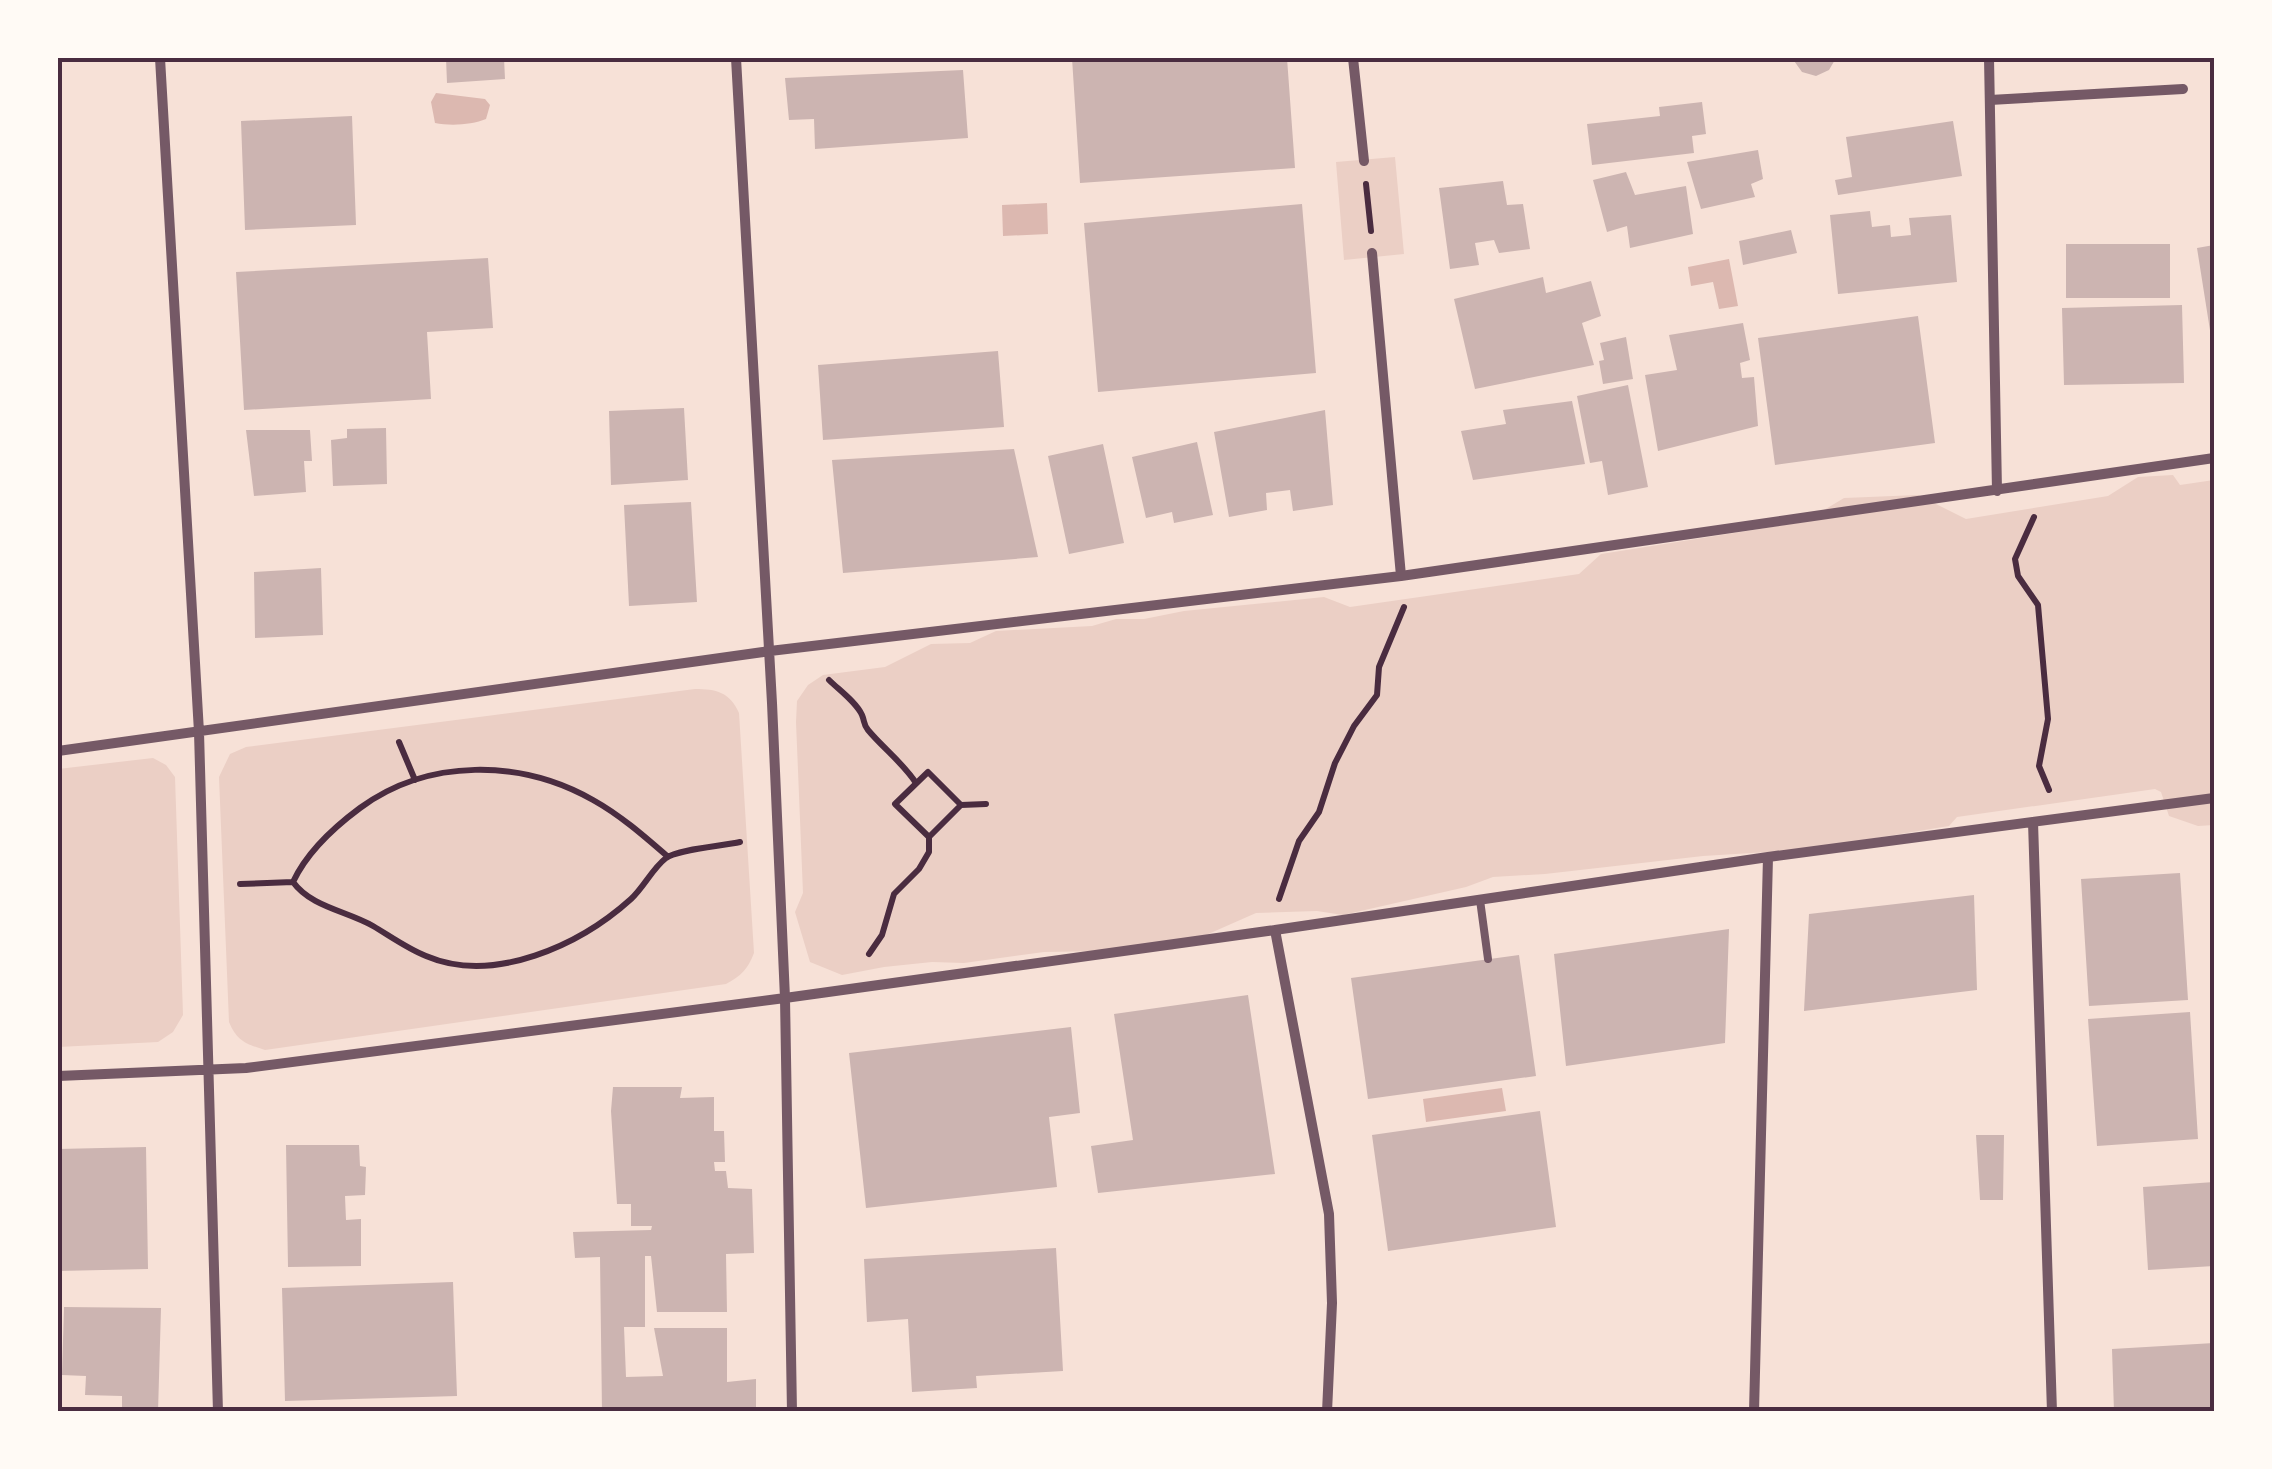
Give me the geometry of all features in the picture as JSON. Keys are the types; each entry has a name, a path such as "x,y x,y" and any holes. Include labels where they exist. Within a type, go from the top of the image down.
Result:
{"street":[{"path":"160,58 199,732 218,1412"},
{"path":"736,58 770,651 785,998 792,1412"},
{"path":"1353,58 1364,161"},
{"path":"1989,58 1997,491"},
{"path":"1990,100 2183,89"},
{"path":"1372,252 1401,576"},
{"path":"58,751 770,651 1401,576 2214,458"},
{"path":"58,1076 209,1070 785,998 1768,856 2214,798"},
{"path":"2033,822 2052,1412"},
{"path":"1754,1412 1768,856"},
{"path":"1276,930 1329,1214 1332,1303 1327,1412"}],"lane":[{"path":"1480,900 1488,958"}],"path":[{"path":"1364,161 1372,252"},
{"path":"2034,516 2015,559 2018,576 2038,605 2048,719 2039,766 2049,790"},
{"path":"1279,899 1299,841 1319,812 1335,763 1354,726 1377,694 1379,667 1404,607"},
{"path":"829,680 862,713 866,729 879,738 885,752 906,769 916,784"},
{"path":"399,742 415,780"},
{"path":"294,882 301,866 341,822 373,798 415,780 461,770 496,770 564,786 618,816 667,856"},
{"path":"929,838 895,804 928,772 961,805"},
{"path":"870,954 882,935 894,894 919,870 929,852 929,838 961,805 986,804"},
{"path":"294,882 302,894 314,901 367,923 426,956 453,964 493,964 569,943 600,924 634,896 667,856 740,842"},
{"path":"240,884 294,882"}],"shaded area":[{"path":"436,93 485,99 490,105 486,119 474,123 435,123 431,102"},
{"path":"1395,157 1404,254 1344,260 1336,162"},
{"path":"1047,203 1048,234 1003,236 1002,205"},
{"path":"1729,259 1738,306 1719,309 1713,282 1691,286 1688,267"},
{"path":"2173,475 2180,485 2214,480 2214,825 2198,826 2169,816 2161,792 2155,789 1957,817 1949,826 1802,850 1493,877 1466,887 1343,915 1317,911 1256,913 1172,950 1044,952 964,963 884,967 842,975 810,962 795,912 803,893 796,722 797,701 808,685 823,675 885,667 931,644 970,643 996,631 1092,626 1116,619 1324,597 1350,607 1579,574 1601,554 1804,522 1844,498 1918,495 1966,519 2108,496 2138,477"},
{"path":"695,689 721,693 739,713 754,953 736,978 726,984 265,1050 247,1044 235,1034 229,1022 219,777 230,754 246,747"},
{"path":"153,758 166,765 175,777 183,1015 173,1032 158,1042 58,1047 58,769"},
{"path":"1502,1088 1506,1111 1426,1122 1423,1099"}],"building":[{"path":"446,58 504,58 505,79 447,83"},
{"path":"1072,58 1287,58 1295,168 1080,183"},
{"path":"1792,58 1836,58 1829,70 1816,76 1802,72"},
{"path":"963,70 968,138 815,149 814,119 789,120 785,78"},
{"path":"1702,102 1706,134 1692,136 1694,153 1592,165 1587,124 1660,116 1659,107"},
{"path":"352,116 356,225 245,230 241,121"},
{"path":"1953,121 1962,176 1838,195 1835,180 1852,177 1846,137"},
{"path":"1758,150 1763,179 1751,184 1755,197 1701,209 1687,162"},
{"path":"1626,172 1635,195 1686,186 1693,234 1630,248 1627,226 1607,232 1593,180"},
{"path":"1503,181 1507,205 1523,204 1530,249 1499,253 1494,240 1475,243 1479,265 1450,269 1439,188"},
{"path":"1302,204 1316,373 1098,392 1084,223"},
{"path":"1870,211 1872,227 1890,225 1891,237 1911,235 1909,218 1951,215 1957,282 1838,294 1830,215"},
{"path":"1791,230 1797,253 1743,265 1739,241"},
{"path":"2066,244 2170,244 2170,298 2066,298"},
{"path":"2214,245 2214,343 2212,343 2197,248"},
{"path":"488,258 493,328 427,332 431,399 244,410 236,272"},
{"path":"1543,277 1546,293 1591,281 1601,316 1582,323 1594,365 1475,389 1454,299"},
{"path":"2182,305 2184,383 2064,385 2062,308"},
{"path":"1918,316 1935,443 1775,465 1758,338"},
{"path":"1743,323 1750,360 1740,363 1742,378 1754,377 1758,426 1658,451 1645,375 1677,370 1669,335"},
{"path":"1626,337 1633,379 1603,384 1600,343"},
{"path":"998,351 1004,427 823,440 818,365"},
{"path":"1628,385 1648,487 1608,495 1602,461 1590,463 1577,396"},
{"path":"1572,401 1585,464 1473,480 1461,431 1506,424 1503,410"},
{"path":"684,408 688,480 611,485 609,411"},
{"path":"1325,410 1333,505 1293,511 1290,490 1266,493 1267,510 1229,517 1214,432"},
{"path":"386,428 387,484 333,486 331,440 347,438 347,429"},
{"path":"246,430 310,430 312,461 304,461 306,492 254,496"},
{"path":"1197,442 1213,515 1174,523 1172,512 1146,518 1132,457"},
{"path":"1103,444 1124,543 1069,554 1048,456"},
{"path":"1014,449 1038,557 843,573 832,460"},
{"path":"691,502 697,602 629,606 624,505"},
{"path":"321,568 323,635 255,638 254,572"},
{"path":"2180,873 2188,1000 2089,1006 2081,879"},
{"path":"1974,895 1977,990 1804,1011 1809,914"},
{"path":"1729,929 1725,1043 1566,1066 1554,954"},
{"path":"1519,955 1536,1076 1368,1099 1351,978"},
{"path":"1248,995 1275,1174 1098,1193 1091,1146 1133,1140 1114,1014"},
{"path":"2190,1012 2198,1139 2097,1146 2088,1019"},
{"path":"1071,1027 1080,1113 1049,1117 1057,1187 866,1208 849,1053"},
{"path":"613,1087 682,1087 680,1098 714,1097 714,1131 724,1131 725,1162 714,1162 715,1171 726,1171 728,1188 752,1189 754,1253 726,1254 727,1312 657,1312 651,1256 645,1256 645,1327 624,1327 626,1377 663,1376 654,1328 727,1328 727,1382 756,1379 756,1412 602,1412 600,1257 575,1258 573,1232 651,1230 652,1226 631,1226 631,1204 617,1204"},
{"path":"1540,1111 1556,1227 1388,1251 1372,1135"},
{"path":"1976,1135 2004,1135 2003,1200 1980,1200"},
{"path":"286,1145 359,1145 360,1166 366,1167 365,1195 345,1196 346,1220 361,1219 361,1266 288,1267"},
{"path":"146,1147 148,1269 58,1271 58,1149"},
{"path":"2214,1182 2214,1266 2148,1270 2143,1187"},
{"path":"1056,1248 1063,1371 976,1376 977,1388 912,1392 908,1319 867,1322 864,1259"},
{"path":"453,1282 457,1396 285,1401 282,1288"},
{"path":"64,1307 161,1308 158,1412 122,1412 122,1396 85,1395 86,1376 62,1375"},
{"path":"2214,1343 2214,1412 2114,1412 2112,1349"}]}
